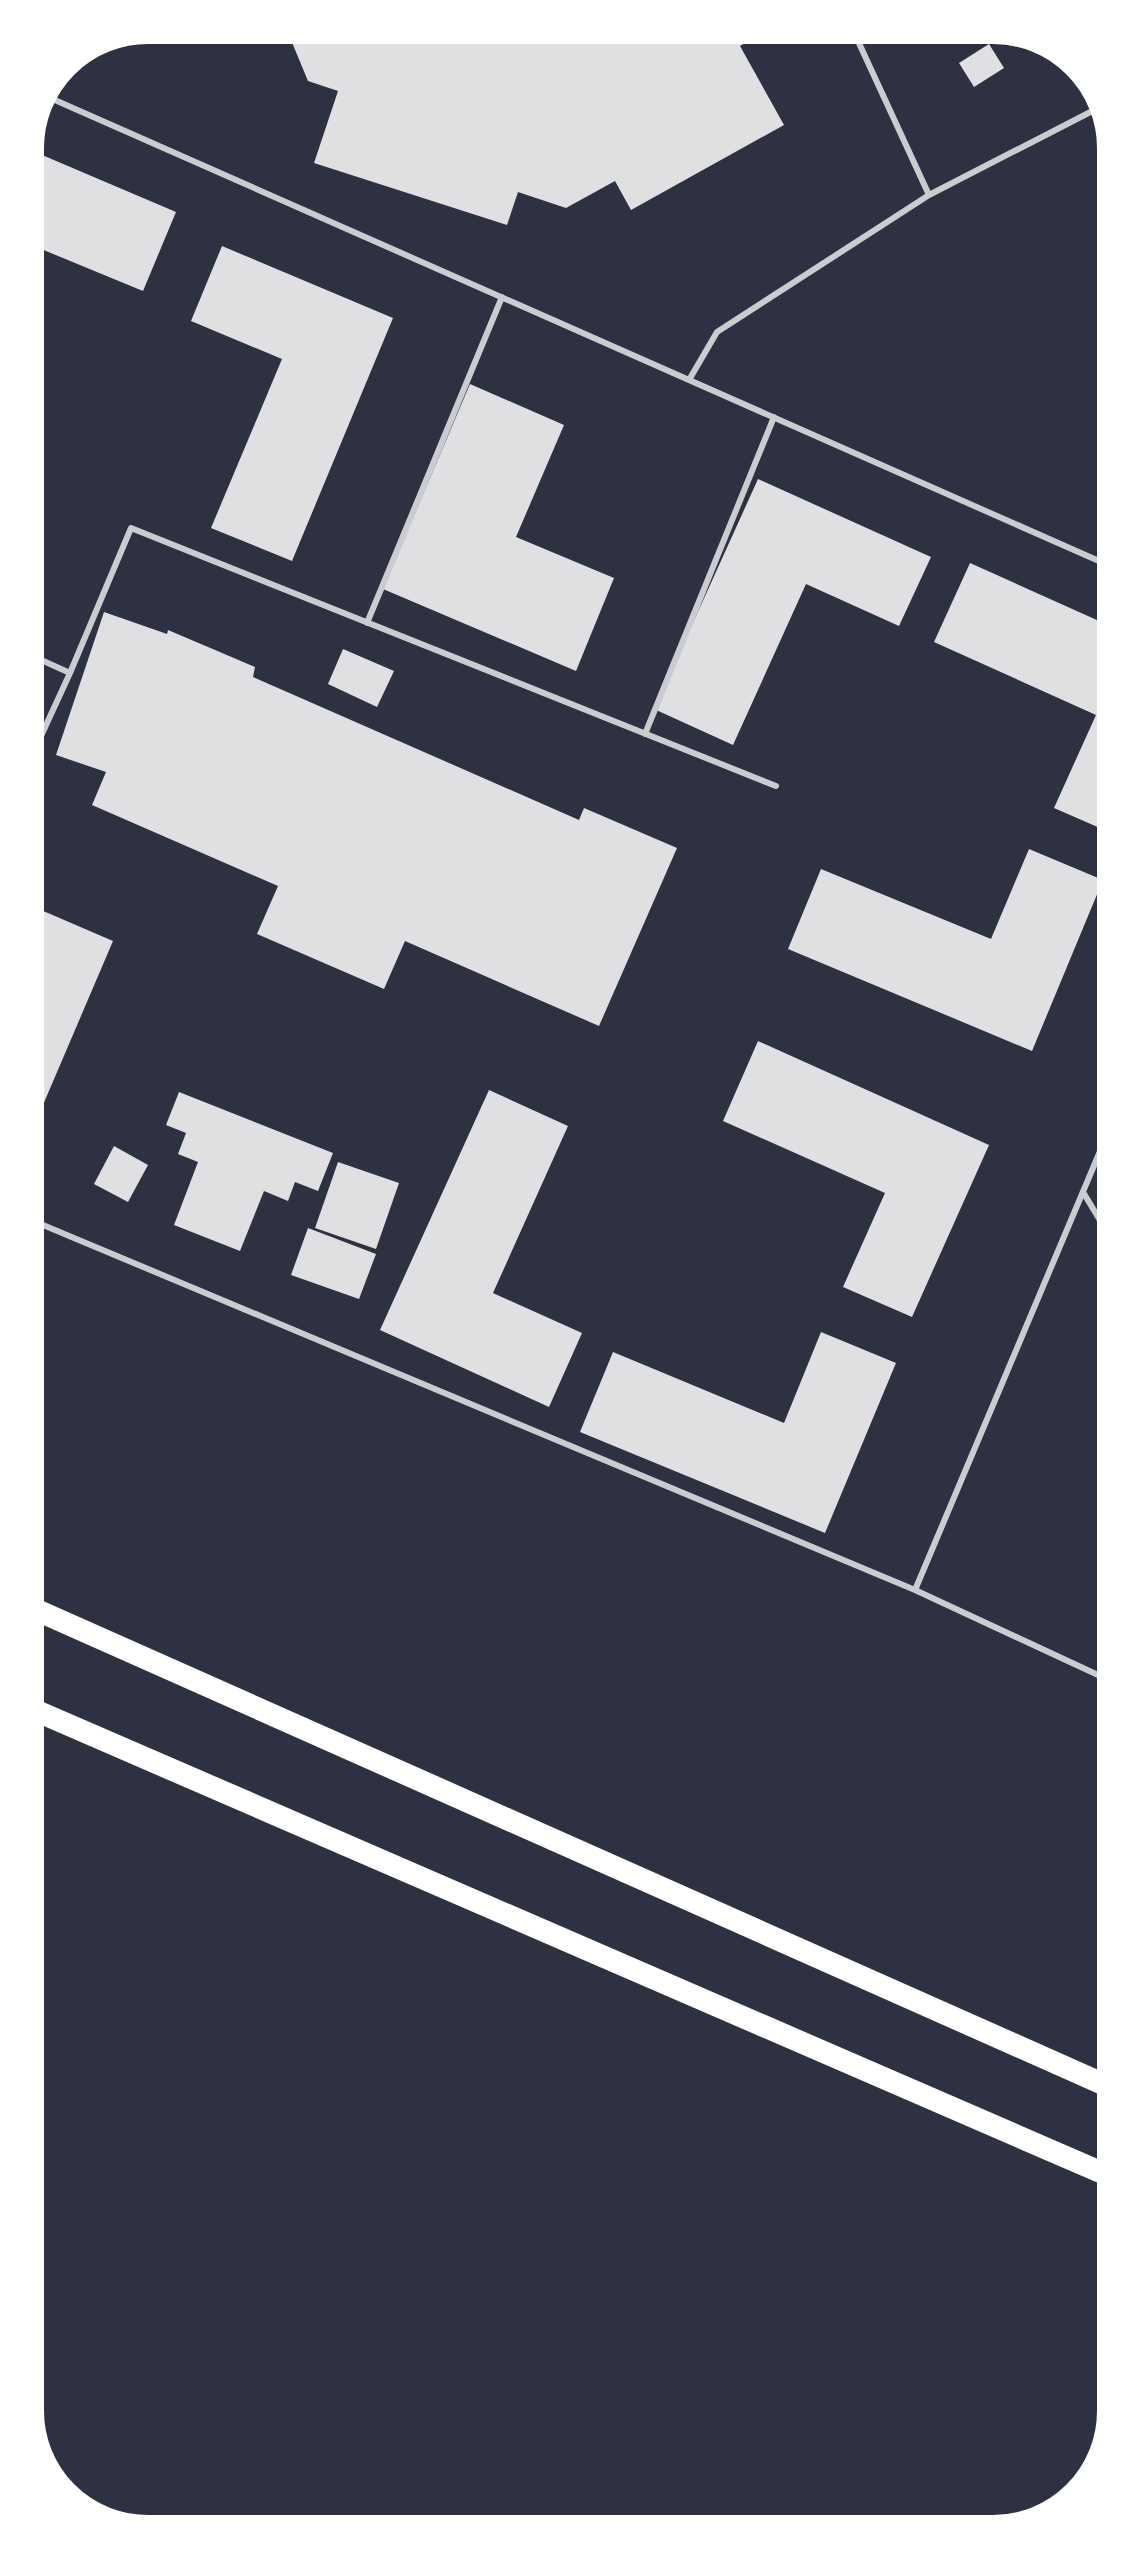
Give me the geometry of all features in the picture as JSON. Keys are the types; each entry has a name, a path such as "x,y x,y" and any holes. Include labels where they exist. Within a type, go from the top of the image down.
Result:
{"highway":[{"path":"42,1612 1099,2082"},
{"path":"42,1713 1099,2171"}],"lane":[{"path":"858,42 929,195"},
{"path":"54,100 1099,561"},
{"path":"689,380 717,332 929,195 1092,111"},
{"path":"367,623 502,297"},
{"path":"645,734 774,417"},
{"path":"42,734 131,528 776,786"},
{"path":"42,660 70,673"},
{"path":"915,1590 1099,1154"},
{"path":"1083,1192 1099,1219"},
{"path":"42,1225 915,1590 1099,1675"}],"building":[{"path":"292,42 747,42 740,46 784,125 631,210 615,181 566,208 518,192 507,225 314,163 338,91 308,81"},
{"path":"989,44 1004,68 974,87 959,63"},
{"path":"42,155 176,212 143,291 42,249"},
{"path":"222,246 393,318 292,561 211,528 282,359 191,321"},
{"path":"470,384 564,425 516,537 614,578 576,671 383,589"},
{"path":"758,479 931,557 899,626 806,584 733,745 654,709"},
{"path":"970,563 1099,621 1099,828 1054,808 1096,715 934,642"},
{"path":"104,612 167,634 168,630 255,667 253,677 579,820 584,808 677,848 599,1026 405,941 384,989 257,934 278,886 92,805 106,772 56,755"},
{"path":"343,649 394,671 377,707 328,684"},
{"path":"1029,849 1099,878 1099,890 1032,1051 788,949 821,869 991,939"},
{"path":"42,910 113,941 42,1107"},
{"path":"758,1041 989,1145 912,1317 843,1287 885,1193 723,1121"},
{"path":"489,1090 568,1126 493,1293 582,1333 549,1407 380,1330"},
{"path":"179,1092 333,1153 318,1191 295,1182 288,1201 264,1191 240,1251 174,1225 198,1162 178,1154 186,1133 166,1125"},
{"path":"114,1146 148,1165 128,1202 94,1184"},
{"path":"338,1162 399,1183 376,1249 315,1228"},
{"path":"308,1228 376,1254 359,1299 291,1275"},
{"path":"821,1332 896,1363 825,1533 580,1432 613,1352 784,1423"}]}
